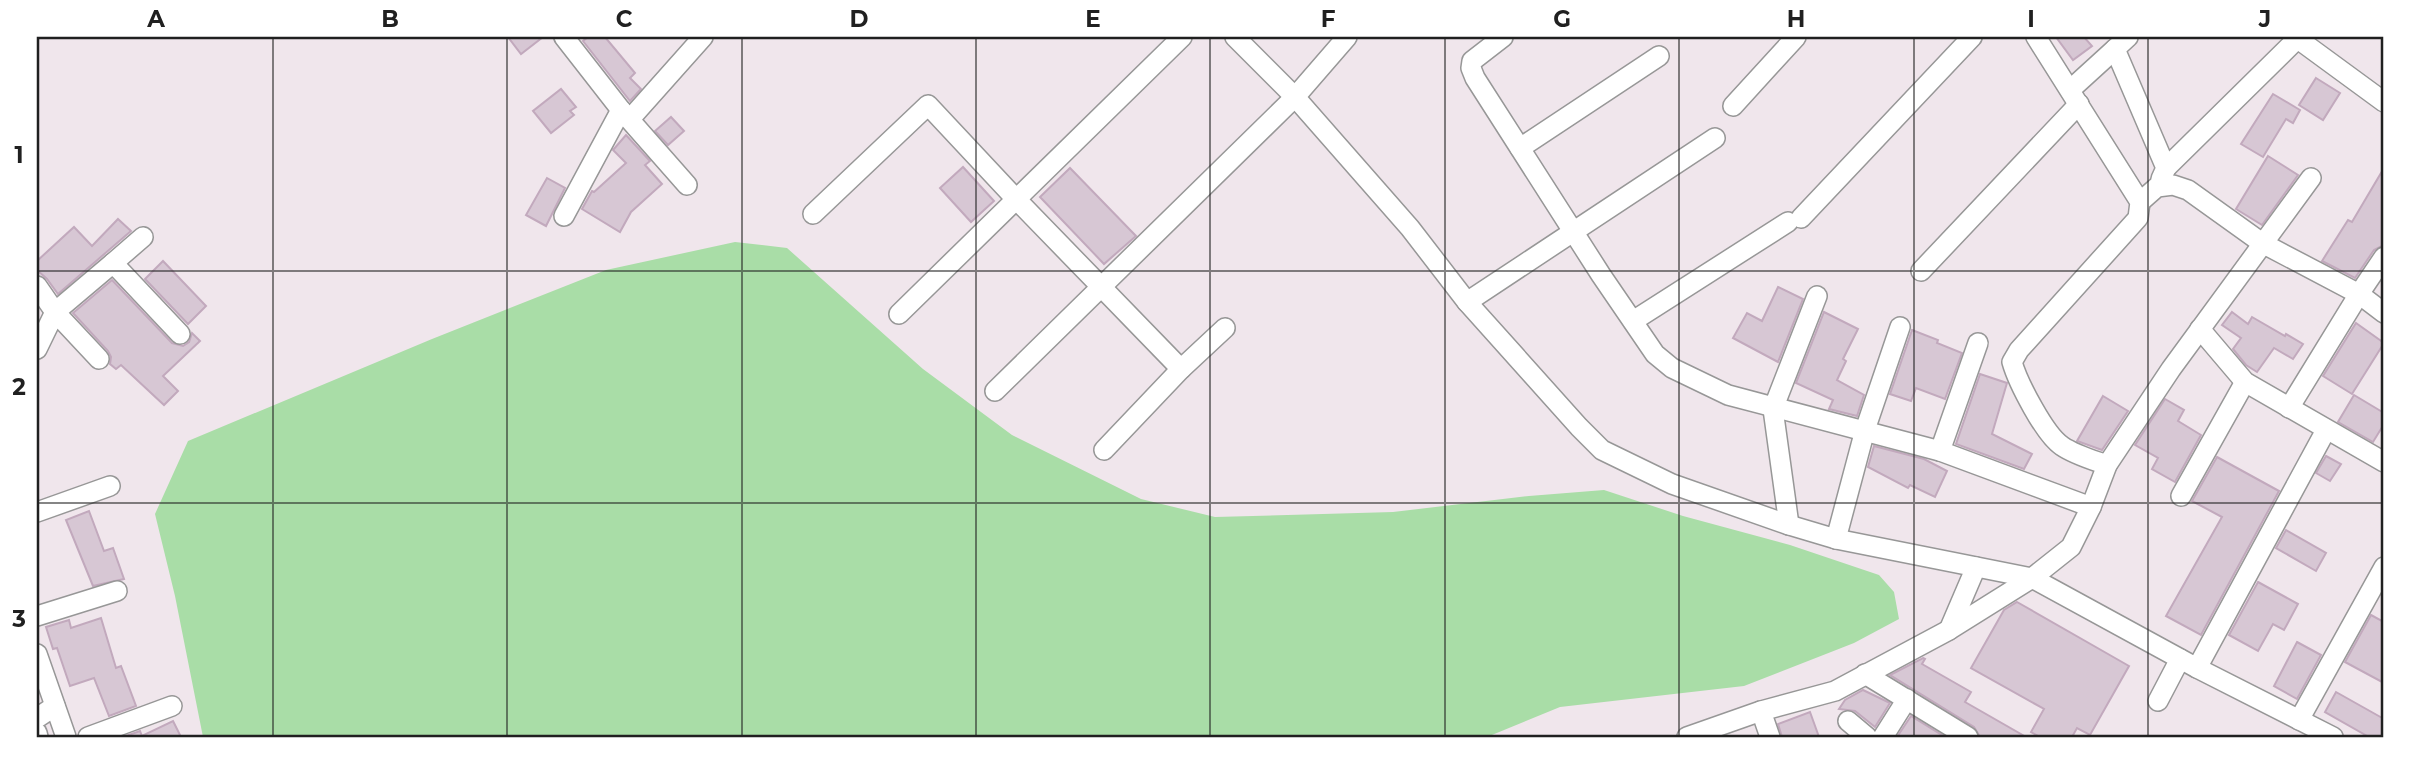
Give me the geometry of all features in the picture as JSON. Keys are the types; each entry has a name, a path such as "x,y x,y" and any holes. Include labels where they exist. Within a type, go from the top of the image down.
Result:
{"street":[{"path":"564,216 626,115 704,37"},
{"path":"899,314 1182,37"},
{"path":"1235,37 1295,97 1410,228 1467,302 1602,450 1671,484 1836,539 2032,578 2333,737"},
{"path":"995,391 1295,97 1348,37"},
{"path":"1503,37 1472,61 1471,68 1475,78 1655,354 1672,368 1728,395 1940,451 2091,507"},
{"path":"1733,106 1796,37"},
{"path":"1633,321 1794,220 1972,37"},
{"path":"2036,37 2140,202"},
{"path":"2107,466 2065,449 2048,433 2012,362 2018,350 2137,218 2140,202 2157,187 2166,168 2298,38 2384,102"},
{"path":"568,39 626,115 687,185"},
{"path":"1921,271 2122,43 2166,168"},
{"path":"1520,148 1659,56"},
{"path":"813,214 928,105 1181,369"},
{"path":"1467,302 1715,138"},
{"path":"1687,737 1761,711 1835,691 1949,630 2032,578 2071,547 2107,466 2200,329 2311,178"},
{"path":"2157,187 2173,185 2188,190 2262,243 2359,294 2384,313"},
{"path":"37,349 55,312 143,237"},
{"path":"2289,408 2384,257"},
{"path":"113,263 180,334"},
{"path":"37,286 55,312 99,359"},
{"path":"1789,525 1773,409 1817,296"},
{"path":"1836,539 1865,430 1900,327"},
{"path":"1104,450 1181,369 1225,328"},
{"path":"2200,329 2245,382 2384,462"},
{"path":"1940,451 1978,343"},
{"path":"2181,496 2245,382"},
{"path":"2158,701 2189,663 2326,430"},
{"path":"37,512 110,486"},
{"path":"1949,630 1976,566"},
{"path":"2299,720 2384,567"},
{"path":"37,616 117,591"},
{"path":"37,654 66,737"},
{"path":"1865,674 1968,737"},
{"path":"1883,737 1908,699"},
{"path":"37,718 55,706"},
{"path":"88,737 173,706"},
{"path":"1761,711 1770,737"},
{"path":"1848,721 1867,737"}],"shaded area":[{"path":"735,242 787,248 923,369 1012,435 1141,499 1215,517 1393,512 1604,490 1683,516 1790,545 1879,575 1894,592 1899,619 1854,643 1744,686 1560,707 1487,737 203,737 175,596 155,514 188,441 606,270"}],"building":[{"path":"508,37 543,37 521,54"},
{"path":"588,37 605,37 635,73 630,78 641,89 630,101 583,41"},
{"path":"2056,37 2084,37 2092,46 2073,60"},
{"path":"2316,78 2340,93 2323,120 2299,105"},
{"path":"561,89 576,107 570,111 574,115 551,133 533,111"},
{"path":"2273,94 2300,110 2293,123 2286,119 2263,157 2241,144"},
{"path":"671,117 684,131 668,145 655,131"},
{"path":"626,135 650,161 645,165 662,184 631,212 620,232 582,209 592,191 626,163 613,150"},
{"path":"2268,156 2298,175 2262,225 2236,209"},
{"path":"963,167 994,201 971,222 940,188"},
{"path":"1070,168 1136,236 1104,264 1040,197"},
{"path":"2384,168 2384,245 2374,250 2355,278 2322,261 2348,220 2352,222"},
{"path":"547,178 565,188 546,226 526,215"},
{"path":"118,219 131,231 58,294 37,270 37,261 74,227 92,246"},
{"path":"163,261 206,306 188,324 145,279"},
{"path":"112,280 172,343 183,346 189,342 192,333 200,341 163,376 178,391 164,405 121,365 116,369 110,364 108,351 73,313"},
{"path":"1778,287 1803,299 1778,362 1733,338 1747,313 1762,321"},
{"path":"1824,312 1858,329 1843,359 1846,361 1837,380 1864,395 1857,416 1829,409 1833,400 1796,383"},
{"path":"2232,312 2248,324 2252,317 2303,344 2293,359 2274,348 2257,372 2246,365 2233,349 2241,338 2222,325"},
{"path":"2356,323 2384,343 2352,394 2323,376"},
{"path":"1912,330 1962,353 1945,399 1916,388 1911,401 1890,394"},
{"path":"1980,374 2007,383 1992,434 2032,454 2024,469 1956,444"},
{"path":"2354,395 2384,413 2384,424 2373,442 2338,422"},
{"path":"2103,396 2128,411 2102,450 2077,441"},
{"path":"2165,399 2184,410 2178,421 2201,435 2175,482 2152,469 2158,458 2135,445"},
{"path":"1874,446 1924,459 1947,471 1935,497 1910,485 1908,488 1868,467"},
{"path":"2326,456 2341,464 2330,481 2316,473"},
{"path":"2217,457 2279,491 2201,635 2166,616 2222,517 2192,501"},
{"path":"89,511 104,551 113,548 124,579 93,586 66,520"},
{"path":"2286,530 2326,553 2316,571 2276,548"},
{"path":"2258,582 2298,604 2284,630 2273,624 2258,651 2229,635"},
{"path":"2017,602 2129,666 2090,735 2077,728 2072,737 2040,737 2031,732 2044,709 1971,668 2004,610"},
{"path":"2371,615 2384,622 2384,683 2345,662"},
{"path":"101,618 116,668 121,666 136,706 109,716 94,678 70,686 57,648 53,649 46,627 69,620 71,628"},
{"path":"2297,642 2321,655 2297,699 2274,686"},
{"path":"1925,659 1922,664 1971,692 1965,702 2026,737 1980,737 1974,727 1890,675"},
{"path":"1863,690 1890,703 1875,727 1855,711 1839,709 1845,700"},
{"path":"2336,692 2384,719 2384,737 2369,737 2325,712"},
{"path":"1810,712 1819,737 1782,737 1778,724"},
{"path":"1911,716 1945,737 1897,737"},
{"path":"173,721 181,737 123,737 140,731 142,736"}]}
